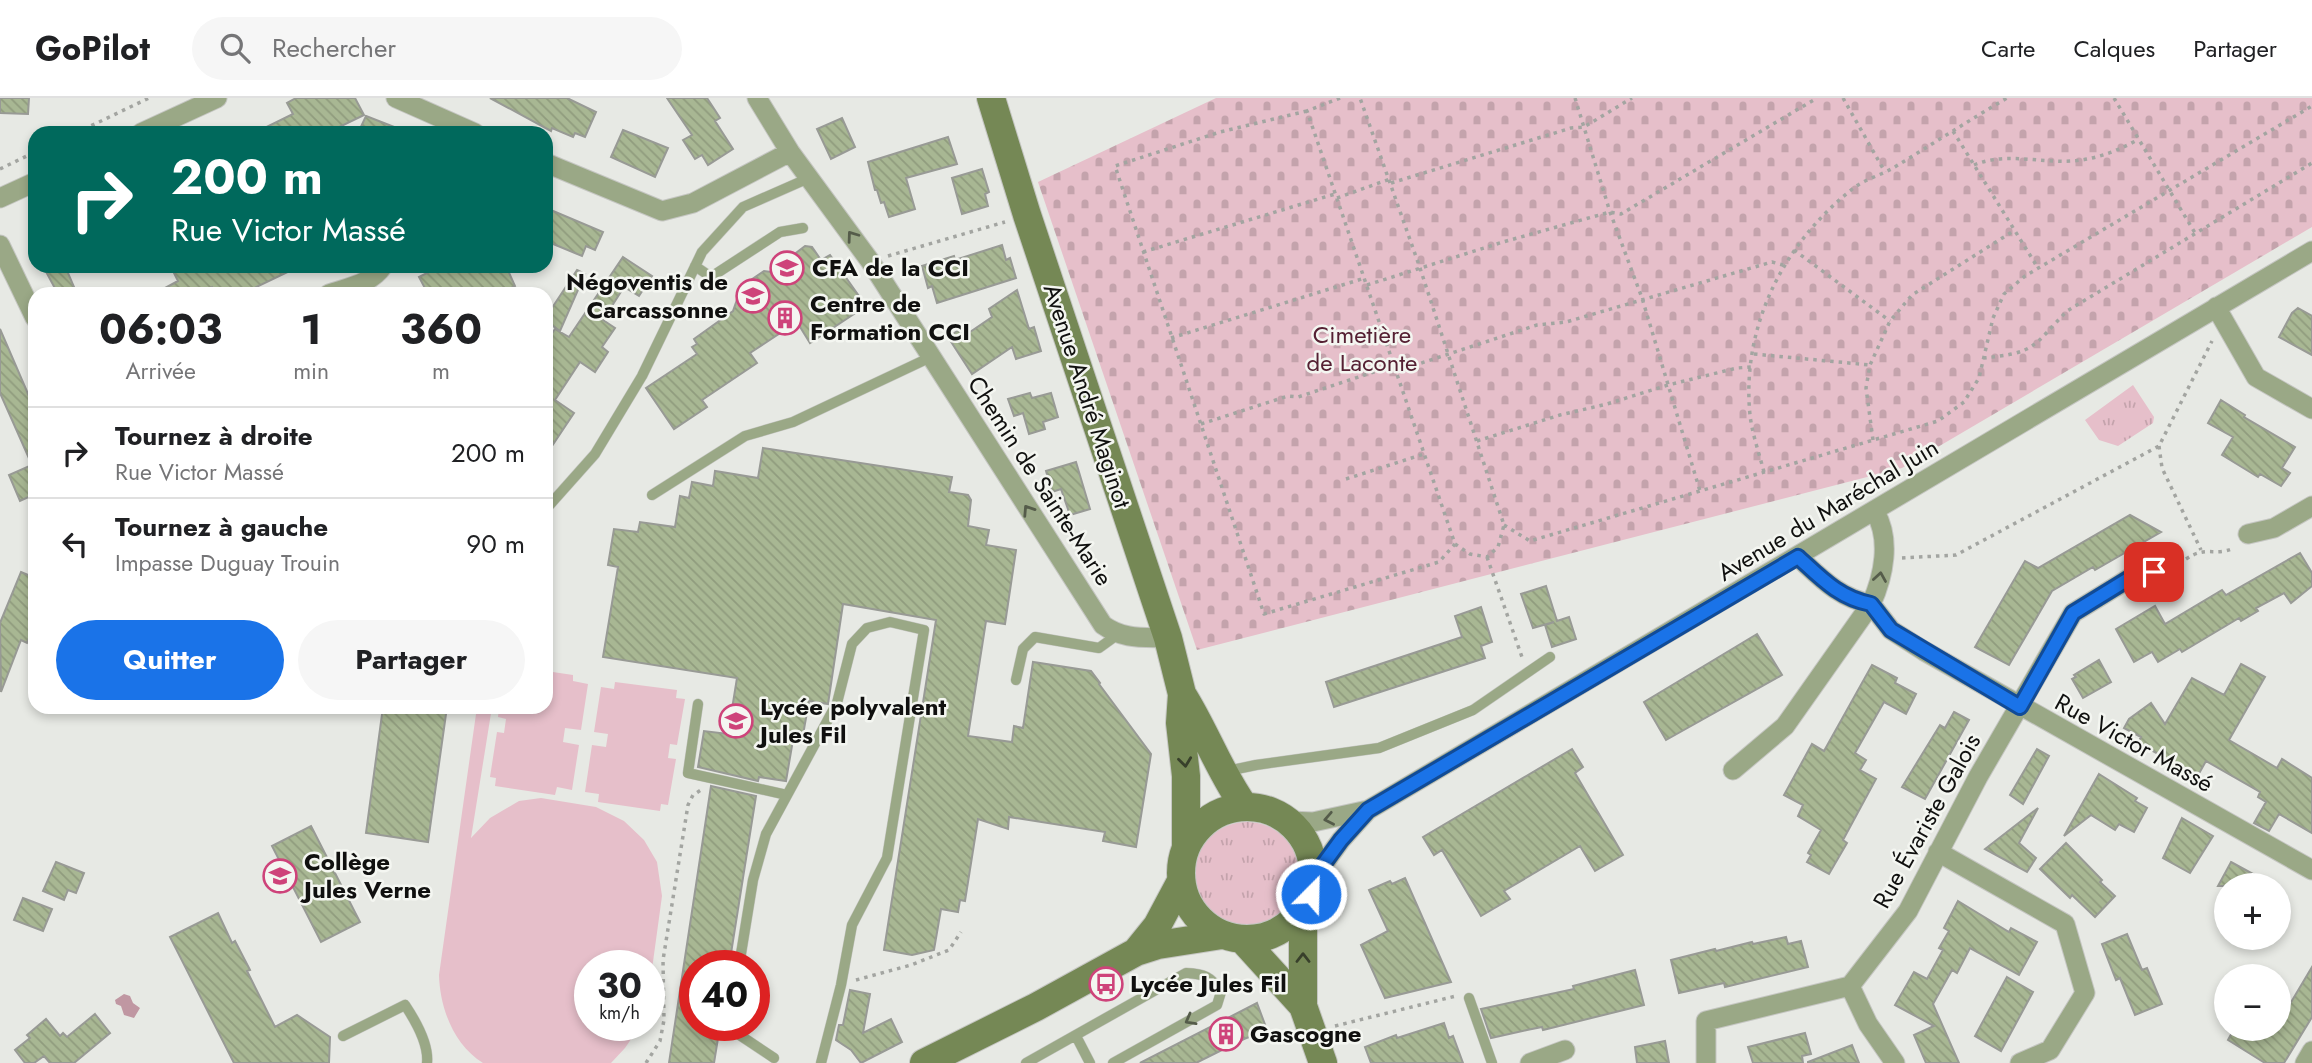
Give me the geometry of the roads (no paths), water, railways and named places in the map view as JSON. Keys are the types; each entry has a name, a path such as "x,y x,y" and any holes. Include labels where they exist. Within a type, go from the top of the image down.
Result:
{"street":[{"path":"156,126 217,98"},
{"path":"396,98 444,126"},
{"name":"Chemin de Sainte-Marie","path":"757,98 790,152 870,261 1103,625 1116,635"},
{"name":"Avenue André Maginot","path":"991,98 1027,215 1168,638 1182,694 1244,806"},
{"path":"553,166 662,211 693,203 790,152"},
{"path":"0,198 28,185"},
{"path":"0,245 28,303"},
{"name":"Avenue du Maréchal Juin","path":"1314,877 1341,840 1368,810 2312,251"},
{"path":"350,287 379,273"},
{"path":"2216,307 2256,377 2312,409"},
{"path":"2248,534 2274,528 2312,506"},
{"path":"1733,770 1785,726 1871,604 1878,589 1885,543 1882,524 1875,512"},
{"path":"1798,557 1837,592 1854,601 1871,604"},
{"name":"Rue Évariste Galois","path":"1850,986 1908,911 1978,777 2073,613 2138,573 2171,572"},
{"name":"Rue Victor Massé","path":"1871,604 1891,630 2020,707 2312,870"},
{"path":"1116,635 1168,638"},
{"name":"Avenue André Maginot","path":"1182,694 1180,723 1186,776 1186,845"},
{"path":"924,1063 964,1054 1036,1007 1136,952 1158,945 1232,938 1266,938 1287,927 1303,910 1311,894 1314,877 1309,846 1290,821 1269,809 1244,806 1221,811 1210,818 1200,825 1186,845 1181,863 1181,881 1187,904 1202,923 1232,938 1303,1006"},
{"name":"Avenue du Maréchal Juin","path":"1290,821 1313,822 1368,810"},
{"path":"1938,852 2064,924 2085,993 2050,1050 2020,1063"},
{"path":"1136,952 1162,918 1181,881"},
{"path":"1303,910 1303,1006 1323,1063"},
{"path":"1706,1063 1706,1021 1850,986 1868,1024 1895,1063"},
{"path":"1530,1063 1565,1050"},
{"path":"2305,1063 2312,1051"}],"lane":[{"path":"553,501 595,454 642,376 702,252 743,207 809,178"},
{"path":"695,266 711,277 780,232 803,228"},
{"path":"652,495 746,436 793,422 931,357"},
{"path":"742,950 753,880 766,834 837,703 852,644 867,628 890,622 924,630 887,858 852,925 841,985 821,1063"},
{"path":"1016,680 1023,649 1035,638 1099,648 1116,635"},
{"path":"1223,772 1379,748 1473,710 1550,657"},
{"path":"698,704 688,773 787,795"},
{"path":"1026,1063 1186,973 1209,976 1216,984 1221,992 1217,1006 1112,1063"},
{"path":"1469,998 1492,1063"},
{"path":"343,1036 405,1005 428,1056 427,1063"},
{"path":"1076,1036 1090,1063"},
{"path":"748,1041 774,1058"}],"place":[{"name":"CFA de la CCI","path":"787,268"},
{"name":"Négoventis de Carcassonne","path":"753,296"},
{"name":"Centre de Formation CCI","path":"785,318"},
{"name":"Lycée polyvalent Jules Fil","path":"736,721"},
{"name":"Collège Jules Verne","path":"280,876"},
{"name":"Lycée Jules Fil","path":"1106,984"},
{"name":"Gascogne","path":"1226,1034"}],"park label":[{"name":"Cimetière de Laconte","path":"1362,349"}]}
